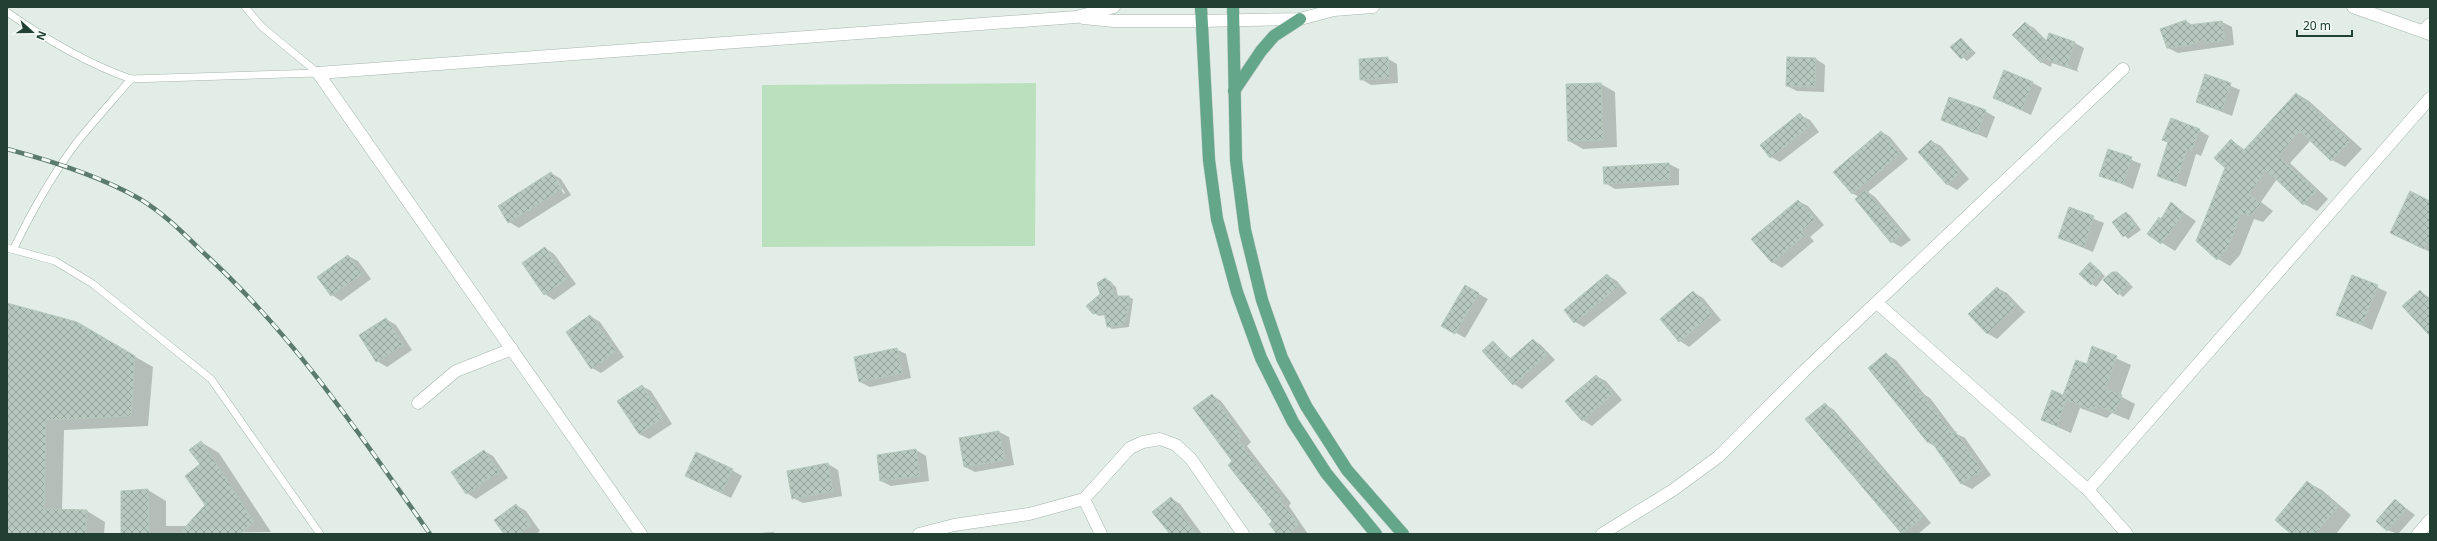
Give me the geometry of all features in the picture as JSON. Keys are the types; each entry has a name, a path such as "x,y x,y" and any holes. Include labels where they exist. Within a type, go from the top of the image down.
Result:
{"main road":[{"path":"1201,7 1200,21 1209,160 1217,219 1237,292 1261,358 1293,422 1326,473 1376,534"},
{"path":"1233,7 1236,160 1246,230 1262,300 1282,358 1306,406 1347,470 1403,534"},
{"path":"1234,91 1261,51 1274,36 1300,19"}],"street":[{"path":"1076,17 1114,7"},
{"path":"318,73 1076,17 1114,21 1300,19 1330,8 1373,7"},
{"path":"2353,7 2428,30"},
{"path":"1602,534 1673,490 1718,456 1877,302 2123,69"},
{"path":"318,73 641,534"},
{"path":"2088,490 2430,98"},
{"path":"1877,302 2088,490 2127,534"},
{"path":"418,403 456,372 512,348"},
{"path":"919,534 956,530 1084,500 1130,448 1143,442 1160,439 1176,446 1191,459 1243,534"},
{"path":"1084,500 1101,534"},
{"path":"2418,534 2430,520"}],"lane":[{"path":"245,7 262,27 318,73"},
{"path":"7,12 37,32 113,73 131,79 318,73"},
{"path":"131,79 65,159 10,248 55,261 93,284 211,379 320,534"}],"green space":[{"path":"1036,83 1035,246 762,247 762,85"}],"building":[{"path":"2186,20 2188,25 2222,21 2225,40 2206,43 2205,39 2190,45 2167,48 2160,29"},
{"path":"2025,22 2046,42 2049,33 2075,42 2067,64 2072,68 2043,58 2041,63 2012,35"},
{"path":"1961,38 1972,50 1961,59 1950,47"},
{"path":"1388,57 1389,78 1360,80 1359,59"},
{"path":"1787,57 1816,58 1815,87 1786,86"},
{"path":"2004,70 2033,82 2022,110 1993,98"},
{"path":"2205,74 2231,83 2222,111 2196,102"},
{"path":"1601,83 1603,140 1568,141 1566,84"},
{"path":"2296,93 2350,141 2331,161 2300,131 2278,156 2316,191 2303,205 2266,170 2249,194 2261,204 2250,216 2241,213 2228,247 2217,260 2196,241 2225,168 2214,158 2231,139 2243,151"},
{"path":"1949,97 1986,110 1977,134 1941,120"},
{"path":"1800,113 1810,126 1770,158 1760,145"},
{"path":"2171,118 2200,129 2191,151 2187,149 2176,183 2157,176 2168,142 2162,140"},
{"path":"1881,131 1900,154 1852,194 1833,172"},
{"path":"1931,140 1960,173 1947,185 1918,152"},
{"path":"2108,149 2132,157 2123,184 2099,176"},
{"path":"1669,163 1670,180 1604,184 1603,167"},
{"path":"551,172 562,189 508,223 498,206"},
{"path":"1865,190 1902,234 1891,243 1855,199"},
{"path":"2410,191 2430,201 2430,236 2424,249 2390,233"},
{"path":"1798,200 1815,219 1801,231 1805,235 1772,263 1751,239"},
{"path":"2171,202 2184,213 2161,244 2147,234 2159,217 2161,219"},
{"path":"2069,207 2094,216 2084,247 2058,238"},
{"path":"2126,212 2137,227 2123,237 2112,222"},
{"path":"545,247 567,279 544,295 522,263"},
{"path":"348,255 362,274 331,296 317,277"},
{"path":"2090,262 2102,273 2091,285 2079,274"},
{"path":"2112,272 2117,272 2130,284 2118,295 2103,280"},
{"path":"1607,274 1618,287 1574,323 1564,310"},
{"path":"2352,275 2378,285 2362,325 2336,315"},
{"path":"1105,278 1112,283 1114,296 1129,296 1129,307 1124,324 1121,326 1107,327 1104,312 1093,314 1086,306 1100,294 1097,283"},
{"path":"1465,285 1479,293 1455,334 1441,326"},
{"path":"1997,287 2016,306 1987,334 1968,314"},
{"path":"2420,290 2430,302 2430,336 2402,306"},
{"path":"1693,291 1712,314 1679,342 1660,319"},
{"path":"7,303 77,322 135,356 131,416 46,420 44,509 87,510 86,534 7,534"},
{"path":"590,315 616,351 591,369 566,332"},
{"path":"386,318 403,345 376,362 359,335"},
{"path":"1533,339 1547,355 1513,385 1482,351 1493,341 1510,359"},
{"path":"2092,346 2117,356 2105,389 2122,395 2115,413 2098,406 2092,410 2066,400 2057,426 2041,420 2052,390 2063,395 2076,360 2087,364"},
{"path":"897,348 902,373 859,382 854,357"},
{"path":"1886,353 1919,393 1920,392 1952,433 1955,431 1982,470 1961,484 1931,441 1928,443 1868,368"},
{"path":"1596,375 1613,394 1582,421 1565,401"},
{"path":"642,385 663,418 639,434 617,401"},
{"path":"1212,394 1242,436 1238,440 1282,498 1280,500 1299,525 1288,534 1277,534 1269,524 1272,521 1228,465 1232,461 1193,408"},
{"path":"1825,403 1923,517 1902,534 1805,419"},
{"path":"999,431 1005,460 964,467 959,438"},
{"path":"201,441 254,522 240,534 179,534 205,505 185,476 200,464 189,450"},
{"path":"916,449 920,476 880,481 877,455"},
{"path":"484,450 499,472 466,494 451,472"},
{"path":"696,452 733,469 722,493 685,476"},
{"path":"828,463 833,491 792,499 787,471"},
{"path":"2307,481 2338,507 2315,534 2291,534 2275,520"},
{"path":"148,489 149,534 121,534 121,491"},
{"path":"1171,497 1183,513 1181,515 1197,534 1170,534 1152,512"},
{"path":"2395,499 2406,509 2387,531 2376,521"},
{"path":"516,504 531,525 519,534 504,534 494,520"}],"railway":[{"path":"7,149 58,164 109,183 140,199 158,211 175,226 239,287 298,354 352,424 430,534"}]}
